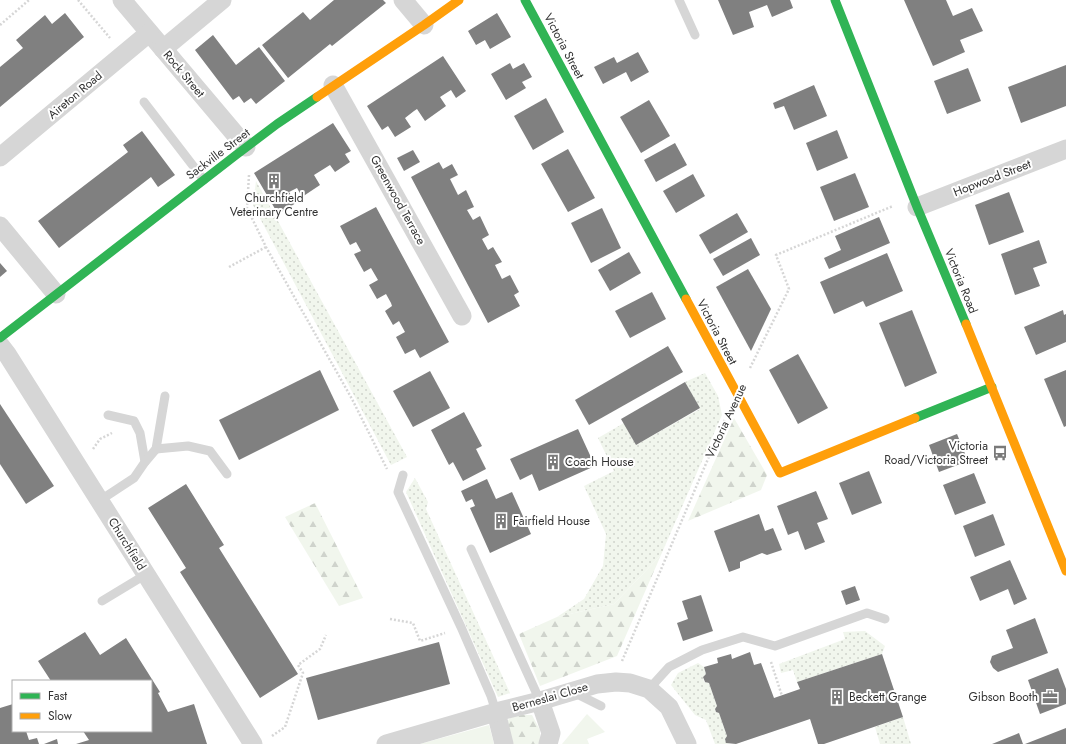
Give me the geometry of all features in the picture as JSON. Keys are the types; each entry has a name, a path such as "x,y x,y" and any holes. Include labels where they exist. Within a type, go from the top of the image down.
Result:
{"street":[{"name":"Rock Street","path":"122,0 163,49 241,151"},
{"path":"163,49 222,0"},
{"path":"403,0 424,25"},
{"name":"Sackville Street","path":"0,338 277,124 459,0"},
{"name":"Victoria Street","path":"525,0 780,473 992,387"},
{"name":"Victoria Road","path":"836,0 915,202 1066,571"},
{"name":"Aireton Road","path":"0,158 149,33"},
{"name":"Greenwood Terrace","path":"333,85 462,316"},
{"name":"Hopwood Street","path":"915,202 1066,149"},
{"path":"0,226 56,294"},
{"name":"Churchfield","path":"0,345 12,361 253,744"},
{"name":"Berneslai Close","path":"386,744 597,684 616,682 630,683 649,689 669,707 687,744"},
{"path":"540,701 551,733 548,744"},
{"path":"496,712 504,744"}],"lane":[{"path":"679,0 695,35"},
{"path":"144,102 204,180"},
{"path":"99,501 134,478 156,449 165,396"},
{"path":"108,415 134,420 140,433 145,462"},
{"path":"156,449 188,446 210,451 227,474"},
{"path":"403,475 398,492 461,627 491,696 496,712"},
{"path":"471,549 540,701"},
{"path":"102,602 146,575"},
{"path":"649,689 669,667 702,650 743,637 775,646 867,613 885,619"},
{"path":"572,691 601,706"}],"path":[{"path":"0,25 29,0"},
{"path":"78,0 124,54"},
{"path":"241,151 249,172 247,208 266,247 352,399 398,492"},
{"name":"Victoria Avenue","path":"616,682 623,656 726,417 789,289 776,255 915,202"},
{"path":"229,267 266,247"},
{"path":"75,462 93,450 100,439 134,420"},
{"path":"390,619 413,623 420,641 461,627"},
{"path":"285,727 303,673 298,665 320,649 326,635"},
{"path":"775,646 771,663 782,696"}],"green space":[{"path":"256,181 407,457 391,465 253,205"},
{"path":"705,373 718,396 722,415 661,555 614,604 557,617 584,599 603,566 606,534 584,486 614,471 598,438 624,423 636,445 700,409 685,382"},
{"path":"734,418 767,475 761,490 688,521"},
{"path":"415,478 428,502 426,509 510,693 498,697 406,492"},
{"path":"315,503 363,598 339,606 285,517"},
{"path":"661,555 617,656 540,686 519,634 557,617 614,604"},
{"path":"865,631 885,646 882,654 797,682 793,670 781,673 779,664 845,639 843,632"},
{"path":"698,663 704,667 706,674 703,677 704,682 709,683 717,706 715,709 716,712 719,713 727,736 725,739 726,743 730,744 715,744 706,720 695,715 671,685 678,673"},
{"path":"587,714 605,732 587,739 589,744 562,744"},
{"path":"513,715 532,715 540,730 540,744 513,744 507,721"},
{"path":"903,717 911,744 880,744 875,727"},
{"path":"489,725 494,744 420,744"}],"building":[{"path":"334,0 383,0 386,3 332,46 330,44 288,78 262,45 303,12 310,20"},
{"path":"718,0 790,0 793,8 772,17 767,5 749,12 754,27 733,35"},
{"path":"904,0 946,0 953,16 972,8 983,31 960,40 965,52 933,66"},
{"path":"65,13 84,37 0,107 0,67 23,48 16,40 45,15 52,24"},
{"path":"497,13 511,37 490,49 485,40 476,45 468,31"},
{"path":"213,35 236,65 259,47 285,81 256,104 251,98 244,103 239,96 233,100 195,50"},
{"path":"638,52 649,72 631,82 626,72 603,84 594,67 614,57 617,63"},
{"path":"443,56 466,91 456,98 451,90 440,97 446,106 425,121 417,109 405,118 411,127 395,137 388,126 382,130 367,106"},
{"path":"510,63 513,69 524,63 532,77 522,82 526,88 506,100 491,74"},
{"path":"1066,65 1066,106 1021,123 1008,87"},
{"path":"968,68 981,101 947,114 934,81"},
{"path":"814,85 827,116 794,130 784,106 775,109 773,103"},
{"path":"546,98 564,132 533,150 514,116"},
{"path":"649,100 670,136 641,153 620,117"},
{"path":"333,123 351,151 345,154 350,162 335,172 330,165 314,175 320,185 302,197 297,188 289,192 296,203 278,214 254,173"},
{"path":"837,130 848,158 817,171 806,143"},
{"path":"142,131 175,175 158,187 151,177 59,248 38,221 128,152 123,145"},
{"path":"675,143 687,165 656,182 644,160"},
{"path":"568,149 595,198 568,212 541,164"},
{"path":"413,150 420,162 404,171 397,158"},
{"path":"439,162 443,169 452,164 458,175 450,179 458,195 466,190 474,207 467,210 473,220 480,216 489,235 482,239 488,250 493,247 502,262 495,265 502,279 510,275 519,292 514,295 520,306 488,323 411,177"},
{"path":"855,173 869,207 834,221 820,187"},
{"path":"693,174 705,196 676,213 663,191"},
{"path":"1009,192 1024,232 989,245 975,205"},
{"path":"376,207 449,342 420,358 415,349 405,354 396,337 405,332 399,321 393,325 385,311 392,306 391,303 386,294 377,299 369,285 378,280 371,268 364,272 354,254 361,251 356,242 350,245 340,226"},
{"path":"602,208 621,248 591,263 571,223"},
{"path":"737,213 748,232 710,254 699,235"},
{"path":"879,217 890,243 829,269 824,258 841,250 835,236"},
{"path":"751,238 760,255 723,276 713,259"},
{"path":"1039,240 1047,263 1033,268 1040,286 1015,295 1001,254"},
{"path":"629,252 641,273 610,291 598,270"},
{"path":"887,253 903,291 866,307 863,301 834,314 820,282"},
{"path":"0,263 7,271 0,277"},
{"path":"748,269 771,309 751,351 716,287"},
{"path":"652,292 666,319 630,338 615,311"},
{"path":"912,310 937,373 905,387 879,323"},
{"path":"1063,310 1064,315 1066,314 1066,342 1036,355 1024,327"},
{"path":"668,346 683,372 589,425 575,400"},
{"path":"798,354 828,408 798,424 769,370"},
{"path":"320,370 339,410 239,460 219,420"},
{"path":"1066,370 1066,426 1064,427 1044,379"},
{"path":"430,371 450,408 413,427 393,391"},
{"path":"685,382 700,408 636,445 621,419"},
{"path":"0,404 54,486 26,504 0,464"},
{"path":"464,412 482,446 476,449 486,469 463,481 453,462 449,465 431,430"},
{"name":"Coach House","path":"578,429 595,466 539,491 532,474 520,480 510,459"},
{"path":"957,434 968,461 939,472 929,445"},
{"path":"869,471 882,503 852,515 839,483"},
{"path":"974,473 986,503 955,515 943,485"},
{"name":"Fairfield House","path":"487,479 496,499 512,492 531,534 490,553 470,508 475,506 472,499 466,502 461,491"},
{"path":"186,484 224,545 219,548 298,674 260,698 180,572 186,568 148,508"},
{"path":"816,491 828,519 817,523 825,542 805,550 798,531 788,535 777,506"},
{"path":"759,514 765,531 773,528 782,550 767,555 762,553 740,562 740,568 729,572 714,531"},
{"path":"993,514 1005,545 975,557 963,526"},
{"path":"1010,560 1027,599 1014,605 1008,589 980,601 970,577"},
{"path":"855,586 860,600 846,605 841,591"},
{"path":"701,595 713,631 683,641 677,623 688,619 682,601"},
{"path":"1035,618 1048,653 998,672 993,668 990,662 992,656 1013,648 1006,630"},
{"path":"85,632 100,655 126,638 160,692 158,693 168,712 194,704 207,744 76,744 89,740 84,732 152,732 152,680 50,680 38,661"},
{"path":"439,642 450,684 318,720 306,678"},
{"name":"Beckett Grange","path":"750,652 754,665 761,663 774,698 800,689 797,682 882,654 903,717 824,744 818,744 810,719 736,744 726,743 725,739 727,736 719,713 716,712 715,709 717,706 709,683 705,682 703,677 706,674 704,667 718,663 717,658 731,654 732,659"},
{"name":"Gibson Booth","path":"1058,668 1066,689 1066,704 1040,714 1028,680"},
{"path":"12,704 12,732 26,732 29,740 37,738 39,744 0,744 0,708"},
{"path":"1066,728 1066,744 1025,744"},
{"path":"1019,733 1023,744 992,744"},
{"path":"57,739 58,744 44,744"}],"traffic: fast":[{"path":"525,0 686,299"},
{"path":"835,0 917,207 966,324"},
{"path":"0,338 236,155 277,124 317,97"},
{"path":"915,418 992,387"}],"traffic: slow":[{"path":"317,97 459,0"},
{"path":"686,299 780,473 915,418"},
{"path":"966,324 1066,571"}],"place":[{"name":"Churchfield Veterinary Centre","path":"274,181"},
{"name":"Victoria Road/Victoria Street","path":"1000,453"},
{"name":"Coach House","path":"553,462"},
{"name":"Fairfield House","path":"501,521"},
{"name":"Beckett Grange","path":"837,697"},
{"name":"Gibson Booth","path":"1050,697"}]}
